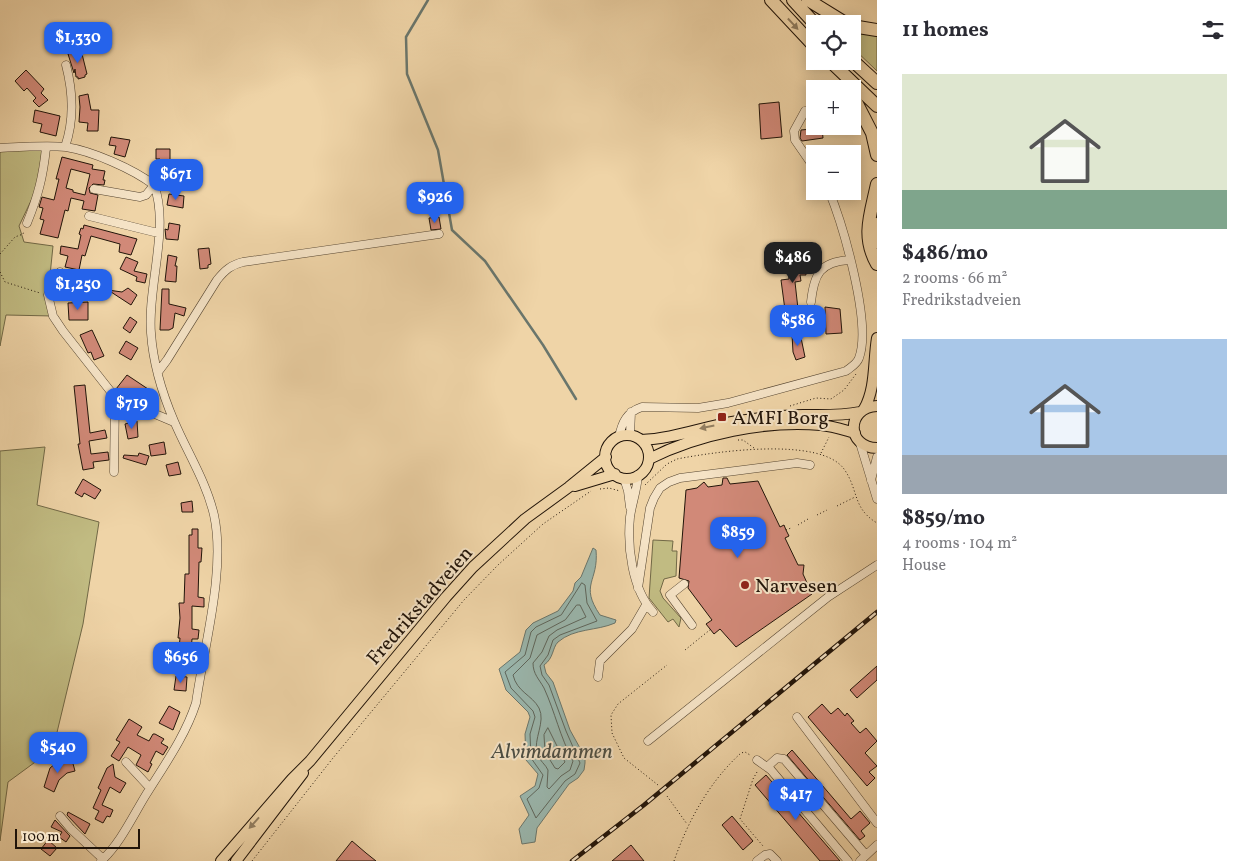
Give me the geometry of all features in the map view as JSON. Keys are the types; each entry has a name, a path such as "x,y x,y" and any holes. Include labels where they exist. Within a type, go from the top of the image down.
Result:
{"highway":[{"path":"771,0 806,37"},
{"path":"793,0 807,15"},
{"path":"808,0 832,15"},
{"path":"861,27 877,30"},
{"path":"861,68 877,83"},
{"path":"840,72 845,80"},
{"path":"840,72 877,106"},
{"path":"861,111 872,132 877,155"},
{"path":"877,184 867,228 870,248 877,264"},
{"path":"877,224 877,242"}],"main road":[{"path":"858,438 854,422 869,400 877,338"},
{"path":"641,440 663,439 696,429 761,418 801,415 840,416 877,406"},
{"path":"649,459 666,450 699,439 760,428 821,425 858,438 871,448 877,448"},
{"path":"630,435 641,440 646,445 649,459 644,471 638,475 619,476 607,464 606,457 609,445 619,437 630,435"},
{"name":"Fredrikstadveien","path":"221,861 310,761 473,567 525,519 606,457"},
{"name":"Fredrikstadveien","path":"569,487 619,476"},
{"name":"Fredrikstadveien","path":"236,861 298,782 310,761"}],"street":[{"path":"66,65 72,113 66,147"},
{"path":"805,111 794,131 795,140 806,156"},
{"path":"0,148 66,147 85,152 115,164 154,185 159,209 150,330 158,372 174,422 208,492 216,529 217,567 196,703 187,727 119,838 102,860 60,816"},
{"path":"28,223 41,185 46,148"},
{"path":"94,189 140,197 146,195 154,185"},
{"path":"619,437 622,422 635,409 649,406 680,409 728,403 846,371 855,364 859,358 863,328 860,302 832,200"},
{"path":"89,216 158,233"},
{"path":"158,372 217,280 226,270 243,262 439,234"},
{"path":"811,302 820,270 824,265 849,260"},
{"path":"60,272 48,295 53,316 62,331 115,397 174,422"},
{"path":"114,472 115,397"},
{"path":"630,435 631,412"},
{"path":"858,438 877,499"},
{"path":"871,480 877,457"},
{"path":"638,588 645,540 654,498 660,488 669,482 697,475 797,464 810,465"},
{"path":"631,514 637,490 638,475"},
{"path":"619,476 628,491 631,514 630,540 638,588 646,605 653,612"},
{"path":"630,540 645,540"},
{"path":"648,741 828,597 877,565"},
{"path":"684,584 670,595 692,625"},
{"path":"598,677 600,661 632,629 646,605"},
{"path":"797,717 877,822"},
{"path":"848,861 762,763 777,758 784,759 863,858 877,846"},
{"path":"126,762 150,788"},
{"path":"757,861 770,854 776,861"}],"path":[{"path":"0,254 15,237 23,234 28,223"},
{"path":"0,272 5,282 48,295"},
{"path":"786,407 816,398 831,399 851,382 858,368 855,364"},
{"path":"831,399 831,404"},
{"path":"820,454 830,435"},
{"path":"733,440 743,440 755,449"},
{"path":"637,490 648,484 667,464 677,459 755,449 820,454 828,456 844,469 861,511 877,523"},
{"path":"598,489 628,491"},
{"path":"252,861 333,758 464,600 498,565 544,524 592,491"},
{"path":"837,506 856,497"},
{"path":"817,516 827,510"},
{"path":"798,524 808,519"},
{"path":"786,530 791,528"},
{"path":"685,650 711,629"},
{"path":"658,785 624,758 616,745 611,727 613,710 618,704 667,664"},
{"path":"674,861 688,825 716,779 736,757 745,752 762,763 752,779 740,819 770,854"},
{"path":"667,796 688,825"}],"shaded area":[{"path":"861,33 877,35 877,71 861,56"},
{"path":"0,148 46,148 38,186 19,226 24,242 53,246 48,295 53,316 6,315 0,346"},
{"path":"45,447 37,505 99,522 83,624 53,749 8,782 0,841 0,451"},
{"path":"653,540 673,541 672,551 677,551 676,576 664,579 660,591 663,598 681,618 679,627 673,619 668,622 649,598"}],"water":[{"name":"Alvimdammen","path":"593,548 596,550 596,561 590,589 591,596 600,615 616,620 615,623 564,637 556,644 550,659 544,665 546,673 553,682 570,730 585,757 584,770 578,778 569,784 537,828 535,842 522,844 519,829 529,815 520,796 535,786 538,774 526,760 525,734 530,717 528,712 506,690 499,669 520,652 526,630 533,623 558,611 573,591 575,583 581,577"}],"building":[{"path":"81,50 87,74 85,77 78,79 68,54"},
{"path":"26,70 44,89 41,93 48,100 39,107 33,101 36,98 27,88 24,91 15,81"},
{"path":"88,94 91,110 99,110 98,131 87,131 88,123 79,122 79,96"},
{"path":"779,102 782,137 761,139 759,104"},
{"path":"35,110 60,116 56,136 40,132 42,124 33,122"},
{"path":"801,130 806,130 806,135 823,135 823,138 802,141 800,138"},
{"path":"111,137 130,140 125,157 114,154 116,146 109,145"},
{"path":"156,149 170,149 170,162 160,162 160,159 156,159"},
{"path":"62,157 93,165 92,169 105,171 104,185 93,184 89,188 90,193 98,195 95,211 82,209 84,201 71,198 68,211 65,210 58,238 40,234 44,220 40,219 43,208 39,207 42,197 54,200 59,179 56,179","holes":["71,169 90,174 85,195 66,188"]},
{"path":"169,194 184,196 183,208 167,205"},
{"path":"439,217 441,229 431,230 429,218"},
{"path":"169,223 180,225 178,240 166,239 165,229 168,230"},
{"path":"84,225 137,239 131,255 119,252 120,244 91,236 85,256 82,255 79,270 65,267 68,256 60,254 61,246 78,249 81,235 79,234"},
{"path":"209,248 211,264 208,265 208,268 200,269 198,249"},
{"path":"168,255 177,257 175,266 177,266 176,282 165,281"},
{"path":"126,257 138,262 134,271 147,274 145,283 136,281 137,277 120,269"},
{"path":"804,260 806,275 800,275 801,281 795,282 798,309 785,310 781,280 789,279 787,262"},
{"path":"128,288 137,295 131,305 108,290 122,292"},
{"path":"162,289 169,289 169,304 186,308 184,316 175,313 173,328 169,330 160,330"},
{"path":"88,302 88,320 69,320 68,303"},
{"path":"825,307 840,309 842,333 826,334"},
{"path":"130,317 137,322 130,333 123,328"},
{"path":"92,330 104,356 94,360 91,352 88,353 80,335"},
{"path":"800,333 805,357 796,360 793,352 792,334"},
{"path":"126,341 138,348 131,360 119,353"},
{"path":"127,375 148,389 141,399 127,389 123,394 116,389"},
{"path":"85,385 90,433 105,430 107,438 89,441 91,454 108,452 109,460 93,462 94,468 83,470 78,444 80,444 74,386"},
{"path":"137,421 138,437 128,439 125,424"},
{"path":"164,442 166,454 151,456 149,445"},
{"path":"139,453 149,456 146,465 123,458 124,455 138,456"},
{"path":"178,462 181,474 169,476 166,465"},
{"path":"723,478 727,478 730,484 758,481 780,527 784,525 789,536 785,538 798,565 804,565 803,574 812,594 736,647 720,629 714,634 706,624 712,620 688,588 689,581 679,578 686,490 697,488 704,482 708,487 722,485"},
{"path":"83,479 101,490 95,499 84,493 82,497 75,493"},
{"path":"192,501 193,512 182,512 181,503"},
{"path":"192,529 198,529 198,548 202,548 201,562 199,562 198,597 204,598 204,607 192,606 192,629 199,630 198,639 192,639 191,651 179,649 180,638 178,638 179,603 184,603 185,574 189,574 189,535 192,535"},
{"path":"877,666 877,680 857,698 850,690"},
{"path":"176,676 187,677 186,691 174,690"},
{"path":"822,704 831,714 838,708 845,716 847,713 854,721 851,723 860,733 866,728 877,741 865,753 877,766 869,772 875,778 867,786 808,717"},
{"path":"169,706 180,712 173,730 159,723"},
{"path":"129,719 142,727 137,735 149,741 153,734 155,734 164,739 161,743 168,747 163,755 156,751 148,772 136,765 141,755 128,747 119,761 111,756 120,742 116,740"},
{"path":"792,750 851,819 860,811 870,823 861,831 865,836 860,840 787,755"},
{"path":"72,760 75,771 67,773 59,780 54,792 44,787 50,768 56,763"},
{"path":"113,764 115,777 126,783 120,793 110,787 102,805 113,810 110,817 107,816 103,823 95,819 99,811 93,808 101,790 98,788 107,768"},
{"path":"766,775 840,861 820,861 755,785"},
{"path":"68,812 90,824 85,834 67,815"},
{"path":"732,816 753,841 743,850 722,825"},
{"path":"55,820 70,836 66,842 59,837 62,832 51,827"},
{"path":"48,840 57,848 50,856 41,849"},
{"path":"352,841 366,853 376,861 336,861"},
{"path":"631,845 644,861 612,861"}],"waterway":[{"path":"428,0 406,37 407,74 438,150 452,230 485,261 543,345 576,399"}],"railway":[{"path":"572,861 644,805 877,612"}],"place":[{"name":"AMFI Borg","path":"722,417"},
{"name":"Narvesen","path":"745,585"}]}
